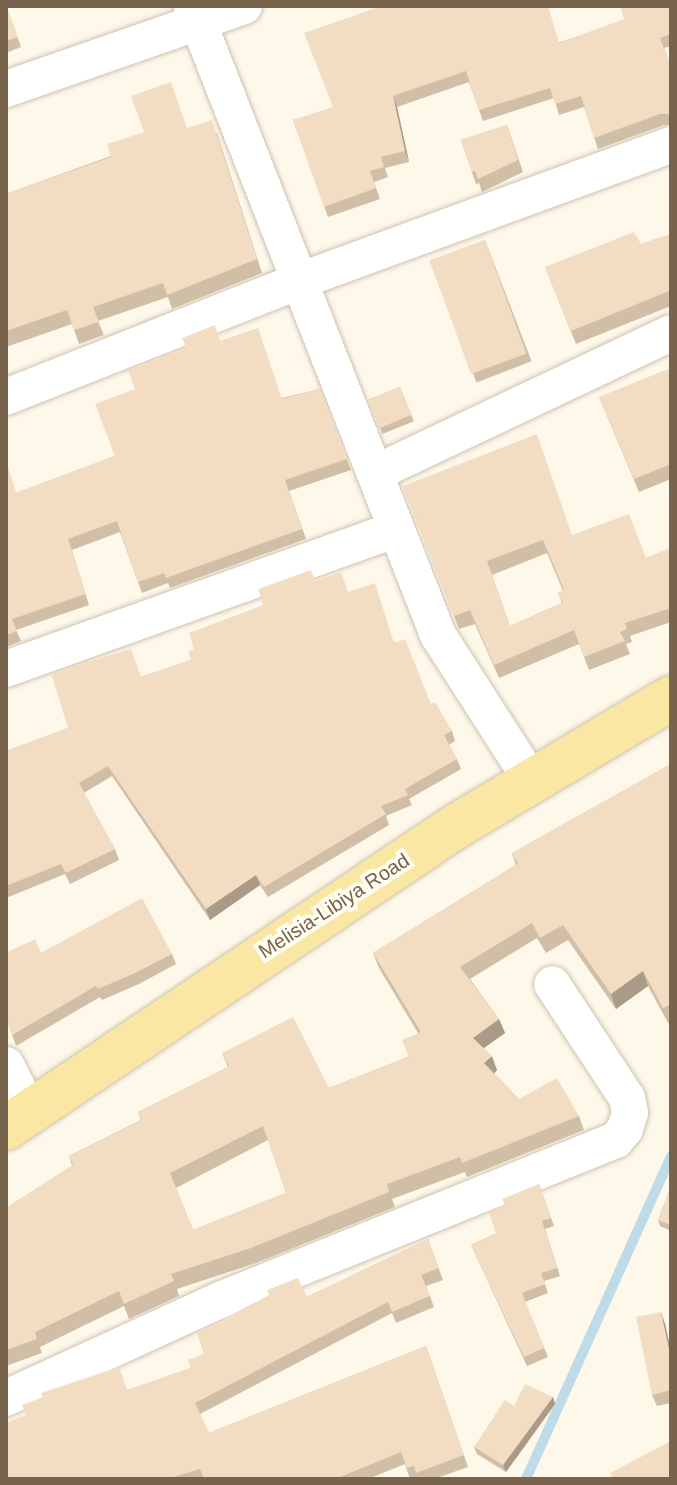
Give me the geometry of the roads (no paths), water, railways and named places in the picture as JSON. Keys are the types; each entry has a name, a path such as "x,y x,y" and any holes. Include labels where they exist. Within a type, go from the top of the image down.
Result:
{"main road":[{"name":"Melisia-Libiya Road","path":"18,1120 241,967 531,780 671,698"}],"street":[{"path":"6,89 195,14 244,6"},
{"path":"195,14 438,635 531,780"},
{"path":"6,397 299,281 671,145"},
{"path":"375,473 671,333"},
{"path":"6,669 396,529"},
{"path":"6,1398 220,1300 616,1140 625,1129 630,1113 627,1098 552,984"},
{"path":"6,1065 18,1120"}],"waterway":[{"path":"526,1479 671,1156"}]}
